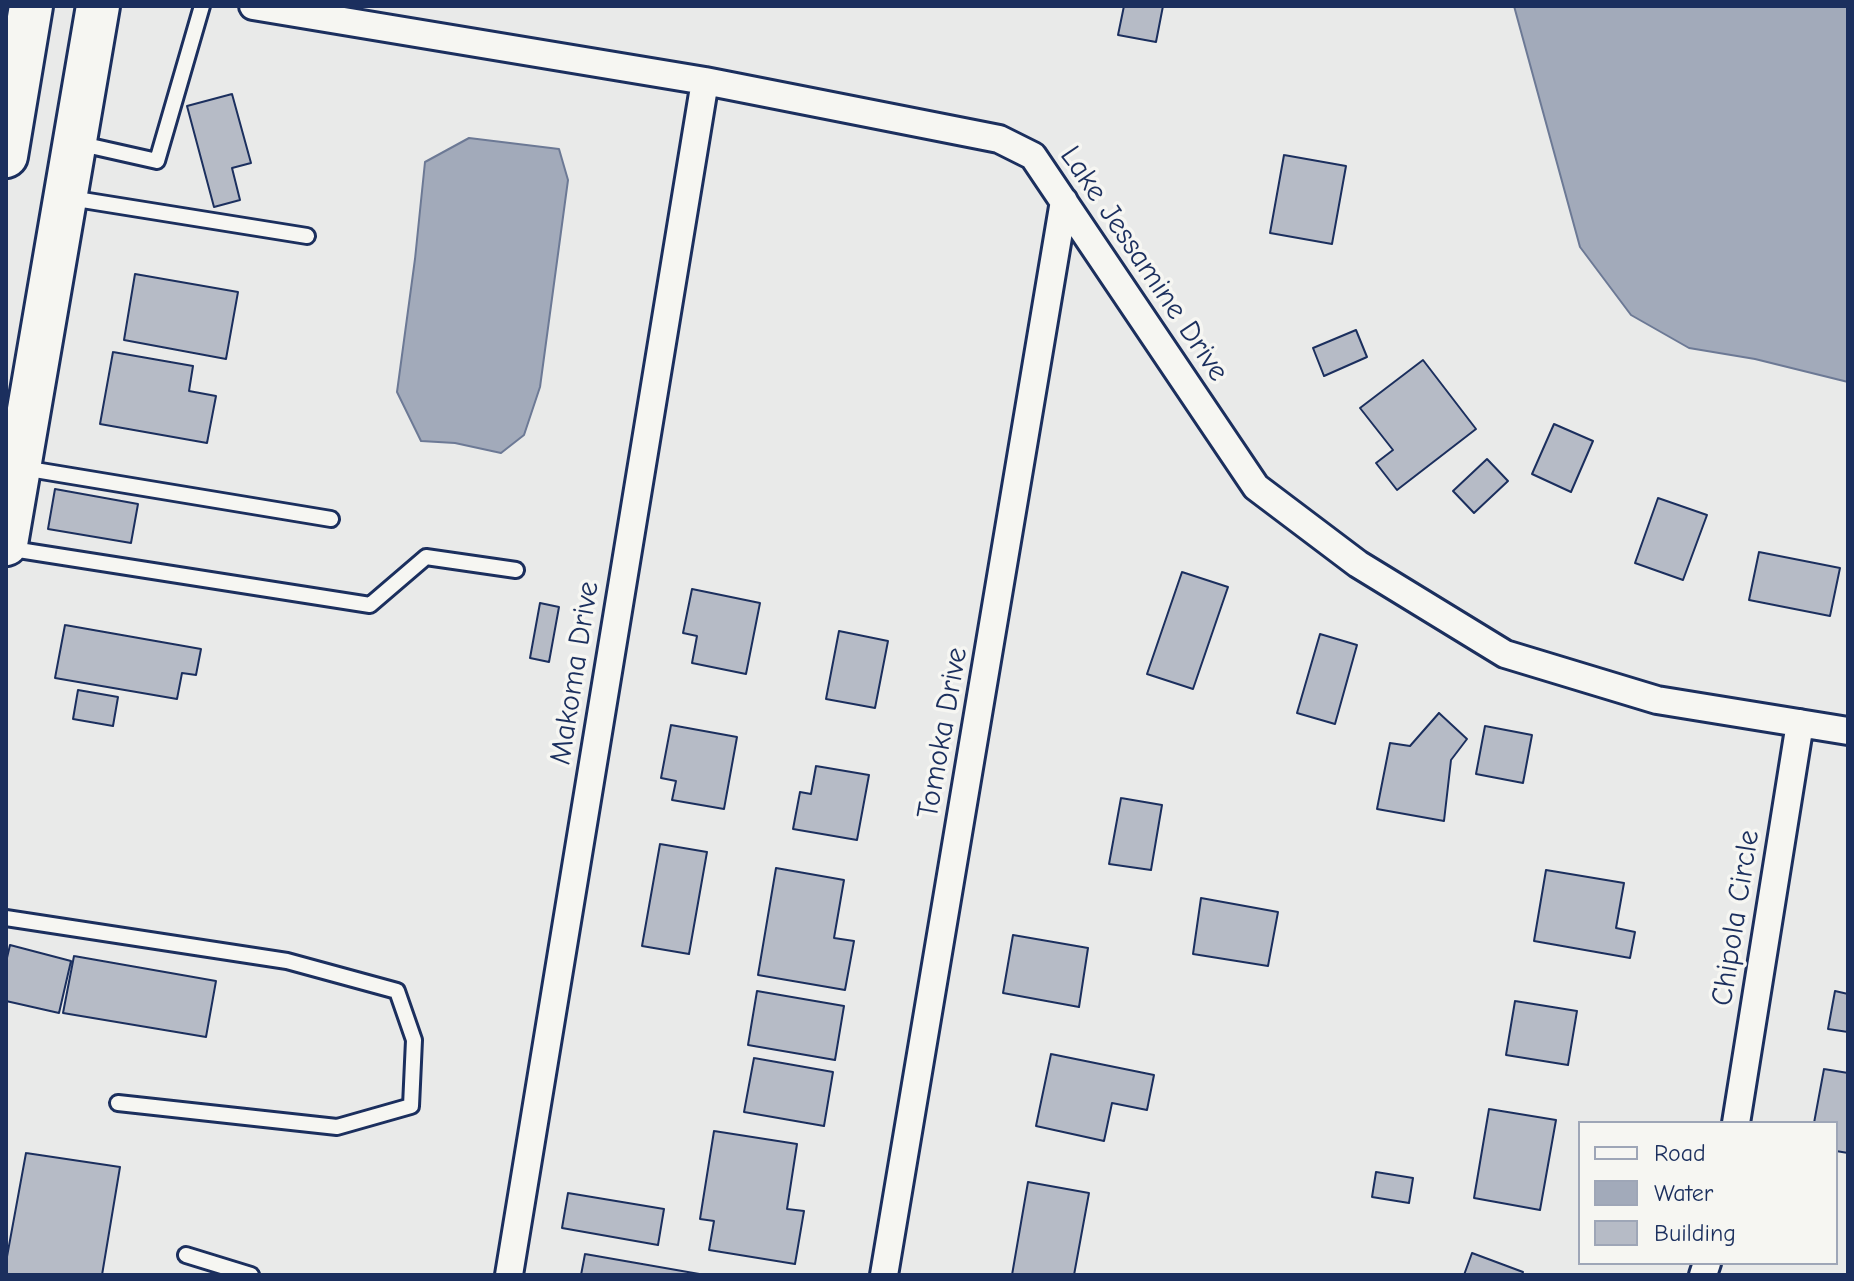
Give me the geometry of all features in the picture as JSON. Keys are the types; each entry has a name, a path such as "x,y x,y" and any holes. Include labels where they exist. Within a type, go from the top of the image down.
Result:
{"main road":[{"path":"6,156 31,6"},
{"path":"6,546 98,6"}],"street":[{"name":"Lake Jessamine Drive","path":"253,6 705,81 999,139 1033,156 1256,487 1358,564 1505,654 1657,700 1848,731"},
{"name":"Makoma Drive","path":"509,1275 705,81"},
{"name":"Tomoka Drive","path":"884,1275 1064,201"},
{"name":"Chipola Circle","path":"1736,1121 1800,723"}],"lane":[{"path":"75,142 157,161 202,6"},
{"path":"65,197 307,236"},
{"path":"19,467 331,519"},
{"path":"6,546 370,605 426,557 516,570"},
{"path":"6,918 287,961 397,991 414,1040 411,1106 337,1127 118,1103"},
{"path":"186,1255 251,1275"}],"water":[{"path":"1514,6 1848,6 1848,382 1755,359 1689,348 1631,315 1580,247"},
{"path":"469,138 559,149 568,180 540,387 524,435 501,453 455,443 421,441 397,392 425,162"}],"building":[{"path":"1124,6 1163,6 1156,42 1118,35"},
{"path":"232,94 251,163 232,168 240,200 214,207 187,106"},
{"path":"1284,155 1346,166 1332,244 1270,233"},
{"path":"135,274 238,292 226,359 124,340"},
{"path":"1356,330 1367,357 1324,376 1313,348"},
{"path":"113,352 193,366 189,391 216,396 207,443 100,424"},
{"path":"1423,360 1476,429 1397,490 1376,463 1393,450 1360,408"},
{"path":"1554,424 1593,441 1571,492 1532,474"},
{"path":"1487,459 1508,481 1474,513 1453,491"},
{"path":"55,489 138,504 131,543 48,529"},
{"path":"1658,498 1707,515 1683,580 1635,563"},
{"path":"1759,552 1840,568 1830,616 1749,600"},
{"path":"1182,572 1228,587 1193,689 1147,674"},
{"path":"692,589 760,603 746,674 692,663 697,636 683,633"},
{"path":"540,603 559,607 549,662 530,658"},
{"path":"65,625 201,649 196,675 182,673 177,699 55,678"},
{"path":"839,631 888,641 875,708 826,699"},
{"path":"1320,634 1357,645 1335,724 1297,713"},
{"path":"78,690 118,697 113,726 73,719"},
{"path":"1439,713 1467,739 1451,760 1444,821 1377,809 1390,743 1410,746"},
{"path":"671,725 737,737 724,809 672,800 676,781 661,778"},
{"path":"1485,726 1532,735 1523,783 1476,774"},
{"path":"816,766 869,775 857,840 793,829 800,792 811,794"},
{"path":"1121,798 1162,805 1151,870 1109,864"},
{"path":"660,844 707,852 689,954 642,946"},
{"path":"776,868 844,880 834,938 854,941 845,990 758,975"},
{"path":"1546,870 1624,883 1616,928 1635,932 1630,958 1534,941"},
{"path":"1201,898 1278,912 1268,966 1193,954"},
{"path":"1013,935 1088,948 1079,1007 1003,993"},
{"path":"10,945 71,961 59,1013 6,1001 6,962"},
{"path":"74,956 216,981 206,1037 63,1013"},
{"path":"757,991 844,1006 835,1060 748,1045"},
{"path":"1835,991 1848,994 1848,1032 1828,1029"},
{"path":"1515,1001 1577,1011 1568,1065 1506,1055"},
{"path":"1051,1054 1154,1075 1147,1110 1112,1103 1104,1141 1036,1126"},
{"path":"754,1058 833,1072 824,1126 744,1112"},
{"path":"1824,1069 1848,1073 1848,1153 1838,1151 1838,1121 1814,1121"},
{"path":"1489,1109 1556,1120 1540,1210 1474,1198"},
{"path":"714,1131 797,1144 787,1209 804,1211 795,1264 709,1250 714,1221 700,1219"},
{"path":"26,1153 120,1167 102,1275 6,1275"},
{"path":"1376,1172 1413,1178 1409,1203 1372,1197"},
{"path":"1028,1182 1089,1193 1074,1275 1012,1275"},
{"path":"568,1193 664,1209 658,1245 562,1228"},
{"path":"1472,1253 1523,1272 1522,1275 1464,1275"},
{"path":"585,1254 705,1275 581,1275"}]}
